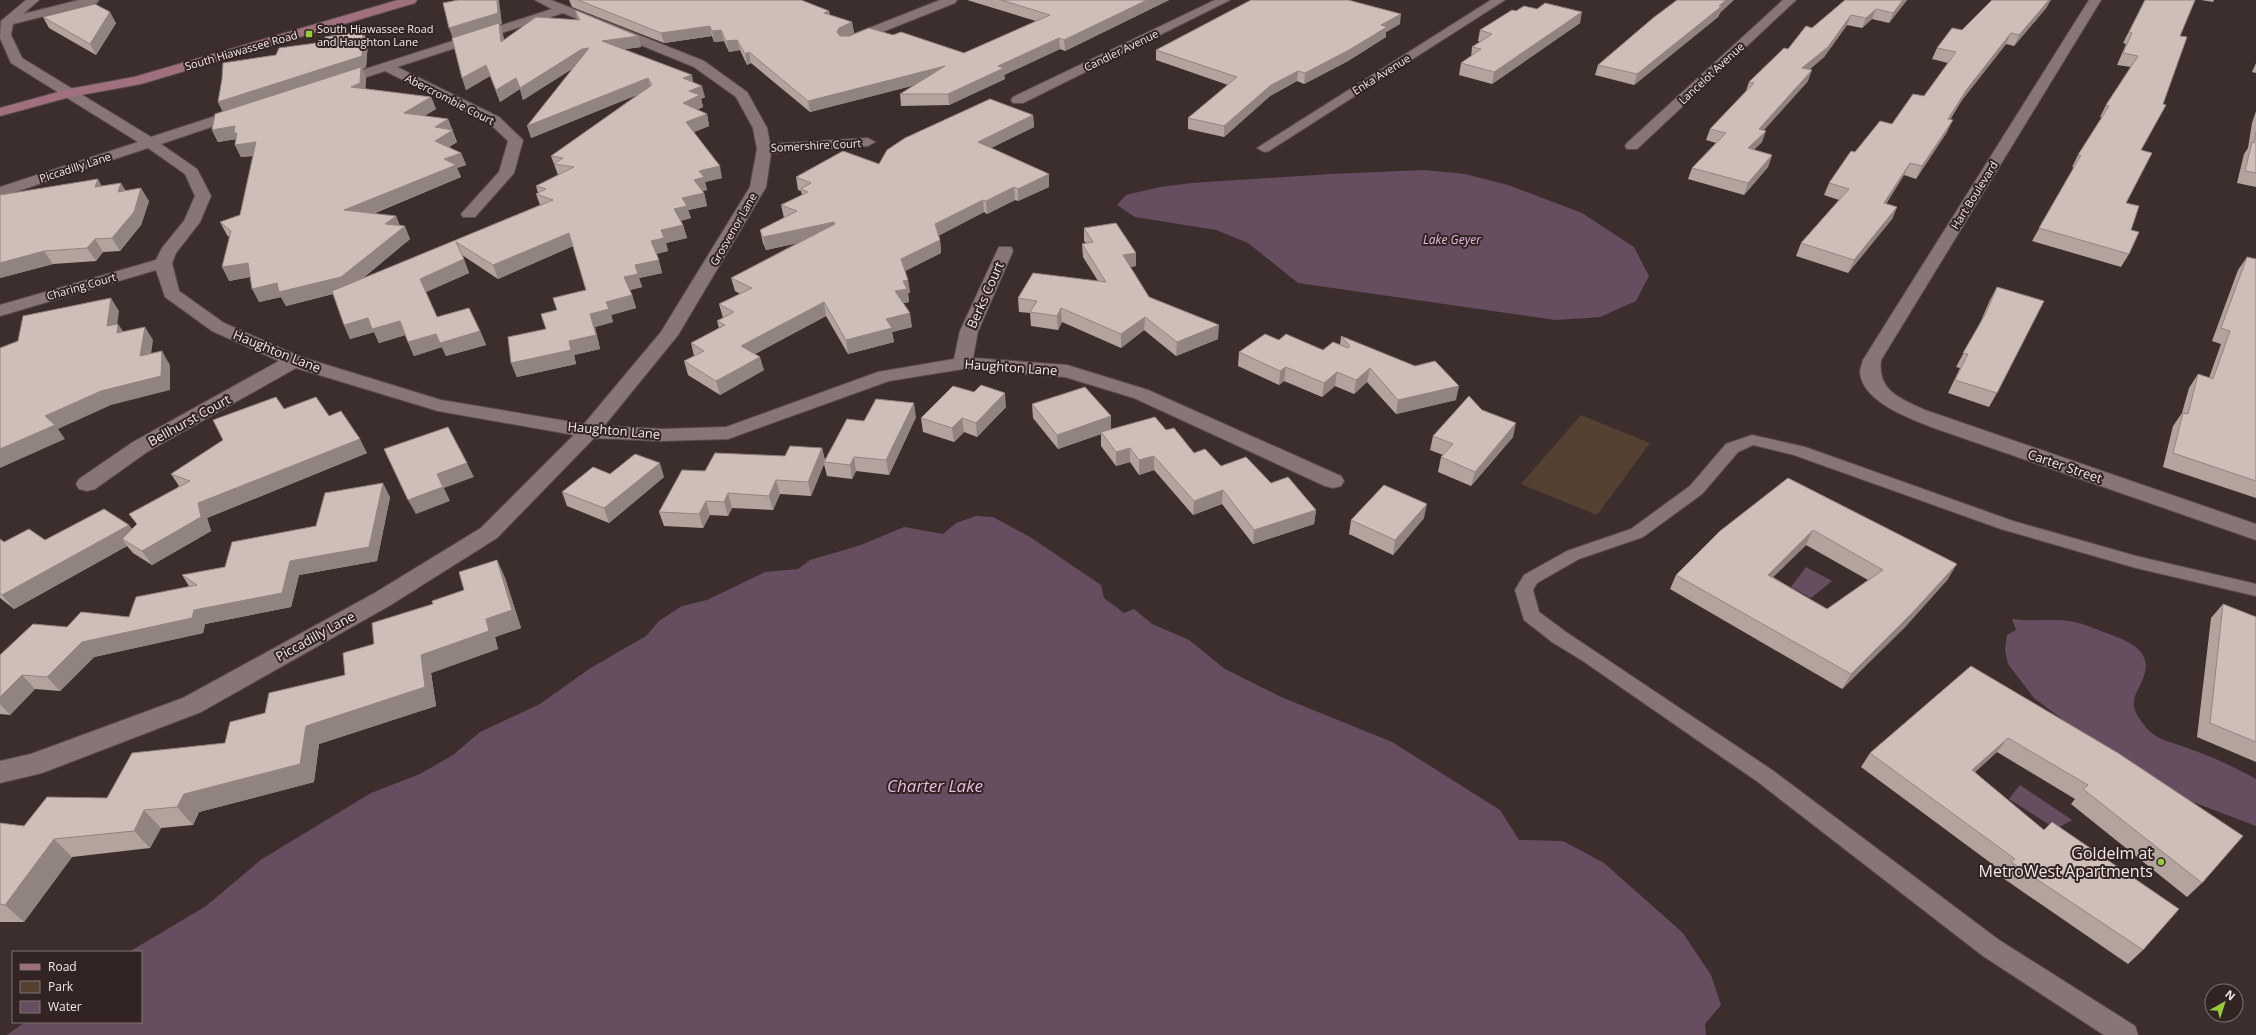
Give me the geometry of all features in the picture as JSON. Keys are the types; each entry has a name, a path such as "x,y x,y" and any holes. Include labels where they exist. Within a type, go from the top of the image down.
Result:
{"street":[{"path":"33,0 7,21 5,35 16,60 149,142 192,172 203,196 192,222 168,252 163,263"},
{"path":"7,21 93,0"},
{"name":"South Hiawassee Road","path":"279,26 369,0"},
{"name":"South Hiawassee Road","path":"69,92 136,81 411,0"},
{"name":"Grosvenor Lane","path":"542,0 699,64 742,95 760,128 764,149 758,187 669,336 589,431"},
{"path":"846,42 951,0"},
{"name":"Candler Avenue","path":"1018,100 1224,0"},
{"name":"Enka Avenue","path":"1264,148 1499,0"},
{"name":"Lancelot Avenue","path":"1632,146 1790,0"},
{"name":"Hart Boulevard","path":"1878,392 1870,379 1869,368 1872,360 2095,0"},
{"path":"327,86 563,9"},
{"name":"South Hiawassee Road","path":"145,65 174,56"},
{"name":"Abercrombie Court","path":"386,67 494,120 516,140 506,173 469,214"},
{"name":"South Hiawassee Road","path":"0,112 69,92 130,69"},
{"name":"Piccadilly Lane","path":"0,192 253,109"},
{"name":"Somershire Court","path":"764,149 868,142"},
{"name":"Berks Court","path":"963,363 968,331 1005,251"},
{"name":"Charing Court","path":"0,311 163,263"},
{"name":"Haughton Lane","path":"163,263 171,293 218,327 294,361 438,405 589,431 662,435 728,433 885,376 963,363 1067,371 1141,394 1333,481"},
{"name":"Bellhurst Court","path":"87,484 140,447 294,361"},
{"name":"Carter Street","path":"1878,392 1894,402 1941,424 2256,532"},
{"name":"Piccadilly Lane","path":"0,772 33,765 192,705 381,600 489,533 589,431"}],"lane":[{"path":"2126,1035 1991,948 1765,776 1590,656 1559,637 1531,615 1524,590 1530,579 1573,555 1637,533 1696,490 1732,448 1752,440 1806,454 2007,525 2136,562 2206,576 2256,590"}],"green space":[{"path":"1581,415 1650,443 1597,515 1521,484"}],"water":[{"name":"Lake Geyer","path":"1425,170 1465,174 1508,185 1582,213 1634,247 1649,276 1636,301 1600,317 1556,320 1298,283 1248,243 1216,230 1135,217 1117,205 1126,195 1160,187 1192,183 1331,174"},
{"name":"Charter Lake","path":"976,516 993,517 1030,537 1101,585 1104,598 1124,613 1134,609 1152,624 1189,640 1225,669 1281,697 1392,742 1500,810 1519,840 1563,841 1604,863 1683,933 1711,975 1721,1005 1705,1024 1706,1035 7,1035 24,1023 142,1023 142,951 131,951 206,906 262,859 371,793 420,774 453,755 480,732 540,704 589,669 646,636 659,621 682,606 707,600 765,572 798,569 810,560 861,545 904,527 943,534 956,523"},
{"path":"1806,567 1832,581 1811,598 1791,587"},
{"path":"2012,619 2059,620 2075,622 2124,640 2138,649 2146,663 2143,679 2134,701 2136,713 2141,721 2151,733 2156,736 2214,758 2256,779 2256,826 2180,797 2091,741 2034,698 2008,664 2005,649 2007,635 2016,630"},
{"path":"2020,785 2072,820 2056,829 2009,799"}],"building":[{"path":"458,0 497,0 498,13 449,28 443,3"},
{"path":"578,0 801,0 829,11 824,13 852,22 839,28 837,32 840,36 849,36 869,28 893,35 901,32 964,53 1050,15 1001,0 1147,0 1064,40 1059,38 998,66 1004,68 948,94 900,94 945,66 808,101 749,52 745,54 737,40 726,41 721,30 712,31 710,26 661,33"},
{"path":"1251,0 1348,0 1401,14 1381,25 1387,27 1349,50 1305,73 1298,71 1271,85 1224,126 1188,118 1237,77 1156,50"},
{"path":"1677,0 1726,0 1719,6 1722,6 1637,74 1598,65 1653,18"},
{"path":"1845,0 1903,0 1893,13 1876,9 1866,18 1851,15 1828,47 1802,68 1812,70 1759,129 1766,131 1748,148 1772,155 1748,183 1692,168 1726,133 1710,129 1754,83 1749,82 1784,48 1788,49 1806,26 1812,28"},
{"path":"1992,0 2049,0 2019,35 2011,33 1967,89 1948,119 1953,120 1922,166 1910,163 1884,203 1897,207 1854,260 1801,243 1849,189 1829,183 1851,151 1855,152 1880,121 1892,124 1913,94 1924,96 1956,52 1937,48 1952,28 1962,30"},
{"path":"2145,0 2195,0 2180,36 2187,37 2163,104 2166,105 2141,150 2152,153 2126,203 2139,206 2131,230 2139,232 2129,254 2039,228 2081,155 2078,155 2109,106 2106,105 2138,56 2123,53 2132,33 2129,32"},
{"path":"1545,3 1582,12 1494,72 1461,63 1481,49 1472,47 1492,34 1480,30 1512,10 1516,11 1524,6 1537,9"},
{"path":"95,4 110,12 90,44 43,17"},
{"path":"575,10 638,36 602,41 692,75 683,78 702,86 689,91 700,95 683,103 707,114 686,122 720,166 699,171 704,177 694,180 704,193 682,198 687,206 674,209 683,225 661,230 664,238 651,241 659,260 635,265 638,274 624,277 632,295 606,302 609,309 590,314 596,335 569,341 571,350 511,363 508,337 546,329 541,314 557,310 553,298 586,290 569,233 493,265 456,242 464,259 420,279 437,317 469,308 480,331 440,343 436,334 408,342 400,321 372,329 368,318 344,325 332,291 553,200 536,194 546,189 536,186 574,167 554,164 563,158 551,156 652,85 648,78 527,126 589,48 582,49 520,88 516,78 496,90 486,65 462,78 452,38 499,23 501,42 536,17 580,20"},
{"path":"363,31 362,56 218,102 223,63 276,55 279,48 324,42 325,37"},
{"path":"361,67 360,83 351,87 431,97 404,113 448,119 435,127 453,130 435,141 461,153 444,159 456,165 344,210 396,216 385,224 405,226 341,277 279,292 277,283 252,289 248,263 222,267 231,231 220,222 240,215 256,142 235,145 237,133 234,133 235,126 212,130 215,114"},
{"path":"990,99 1033,115 978,142 1049,174 1018,189 1014,187 986,201 983,200 935,224 940,240 901,259 908,280 903,281 907,289 895,291 910,313 886,319 892,328 846,340 824,302 741,346 760,357 716,381 684,361 704,351 691,343 725,325 717,321 734,312 719,304 752,288 731,278 835,224 834,222 763,237 760,230 797,211 781,205 808,192 801,189 811,183 796,177 843,151 879,164 887,150 905,138"},
{"path":"2256,132 2256,173 2245,171"},
{"path":"98,179 95,187 121,183 118,192 141,188 134,212 112,238 95,239 87,248 44,251 0,263 0,195"},
{"path":"1116,223 1136,253 1123,255 1149,297 1219,325 1177,342 1145,317 1121,334 1061,308 1057,316 1030,312 1037,301 1018,298 1033,273 1106,282 1082,244 1093,242 1084,228"},
{"path":"2247,257 2256,259 2256,481 2173,453 2183,413 2188,414 2198,374 2213,379 2230,331 2221,328"},
{"path":"1997,287 2044,301 1997,393 1955,380 1968,354 1963,353 1986,313"},
{"path":"111,298 107,326 118,324 117,333 145,327 140,356 162,351 161,376 101,391 45,416 55,425 0,449 0,348 18,341 23,316"},
{"path":"1265,334 1279,340 1286,334 1323,350 1333,342 1348,348 1350,346 1341,336 1415,366 1435,361 1459,386 1398,400 1370,368 1356,380 1337,372 1324,383 1286,367 1280,371 1239,352"},
{"path":"981,385 1005,393 976,423 962,418 952,428 921,418 953,386 974,392"},
{"path":"1085,387 1111,416 1057,435 1032,404"},
{"path":"1469,396 1482,410 1516,423 1475,472 1441,457 1453,444 1433,436"},
{"path":"276,397 284,409 316,397 329,416 341,411 360,439 198,503 201,517 142,551 122,539 137,524 129,514 190,481 171,474 223,440 213,420"},
{"path":"876,399 914,403 886,460 854,457 850,465 824,462 847,419 864,421"},
{"path":"1155,417 1166,430 1174,428 1194,453 1205,449 1221,466 1246,457 1271,483 1288,477 1316,510 1254,530 1223,490 1194,501 1154,456 1139,460 1130,448 1116,452 1101,432"},
{"path":"448,427 467,463 437,474 443,487 408,500 384,449"},
{"path":"790,446 822,448 808,482 776,480 769,496 728,493 724,502 706,501 699,514 659,512 682,470 705,471 715,453 785,456"},
{"path":"635,454 660,463 604,508 562,492 593,467 610,474"},
{"path":"1788,478 1957,564 1913,612 1851,674 1676,575 1720,531","holes":["1813,530 1883,570 1827,609 1768,575"]},
{"path":"383,483 369,547 290,561 282,593 194,610 192,618 82,642 47,677 22,675 0,697 0,655 33,624 67,627 81,612 129,617 136,597 197,585 182,575 225,567 232,542 316,526 325,493"},
{"path":"1384,485 1427,504 1395,540 1351,520"},
{"path":"104,509 129,525 2,595 0,593 0,539 4,542 29,529 45,540"},
{"path":"497,560 512,610 486,619 489,631 421,655 425,687 306,726 300,764 184,794 177,807 144,810 134,831 54,839 5,905 0,904 0,823 24,826 47,797 107,798 132,753 225,743 230,722 265,713 269,693 345,675 343,653 374,644 372,623 433,604 432,601 464,590 459,572"},
{"path":"2223,604 2256,617 2256,742 2210,723"},
{"path":"1971,666 2118,753 2243,836 2202,883 2083,789 2088,785 2008,738 1972,770 2044,830 2052,822 2179,909 2143,950 2011,862 2015,859 1870,753"}],"place":[{"name":"South Hiawassee Road and Haughton Lane","path":"309,34"},
{"name":"Goldelm at MetroWest Apartments","path":"2161,862"}]}
